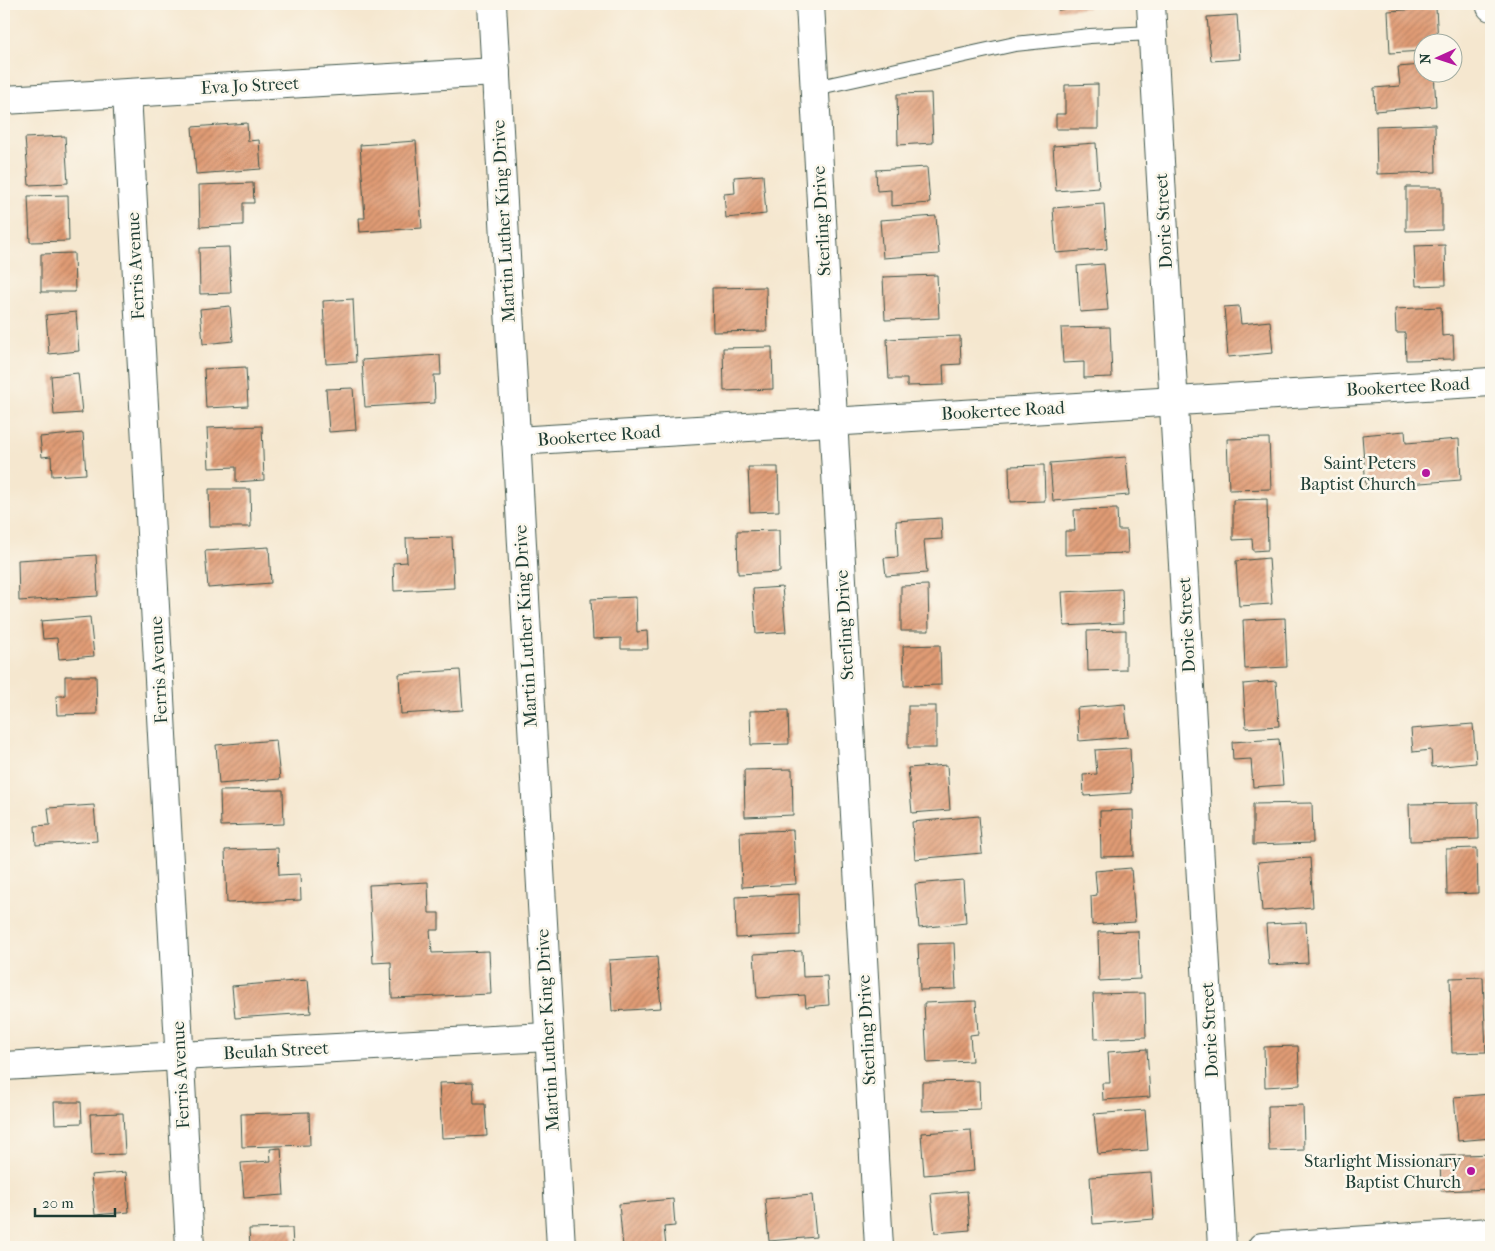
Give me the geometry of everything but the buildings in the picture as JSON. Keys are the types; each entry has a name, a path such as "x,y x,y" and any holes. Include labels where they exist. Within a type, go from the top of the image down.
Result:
{"street":[{"name":"Martin Luther King Drive","path":"492,4 561,1247"},
{"name":"Sterling Drive","path":"810,4 879,1247"},
{"name":"Dorie Street","path":"1151,4 1222,1247"},
{"name":"Eva Jo Street","path":"4,100 496,72"},
{"name":"Ferris Avenue","path":"127,94 190,1247"},
{"name":"Bookertee Road","path":"516,441 1491,382"},
{"name":"Beulah Street","path":"4,1066 548,1037"},
{"path":"1262,1247 1491,1232"}],"lane":[{"path":"815,88 1015,44 1090,36 1153,33"}],"place":[{"name":"Saint Peters Baptist Church","path":"1426,473"},
{"name":"Starlight Missionary Baptist Church","path":"1471,1171"}]}
